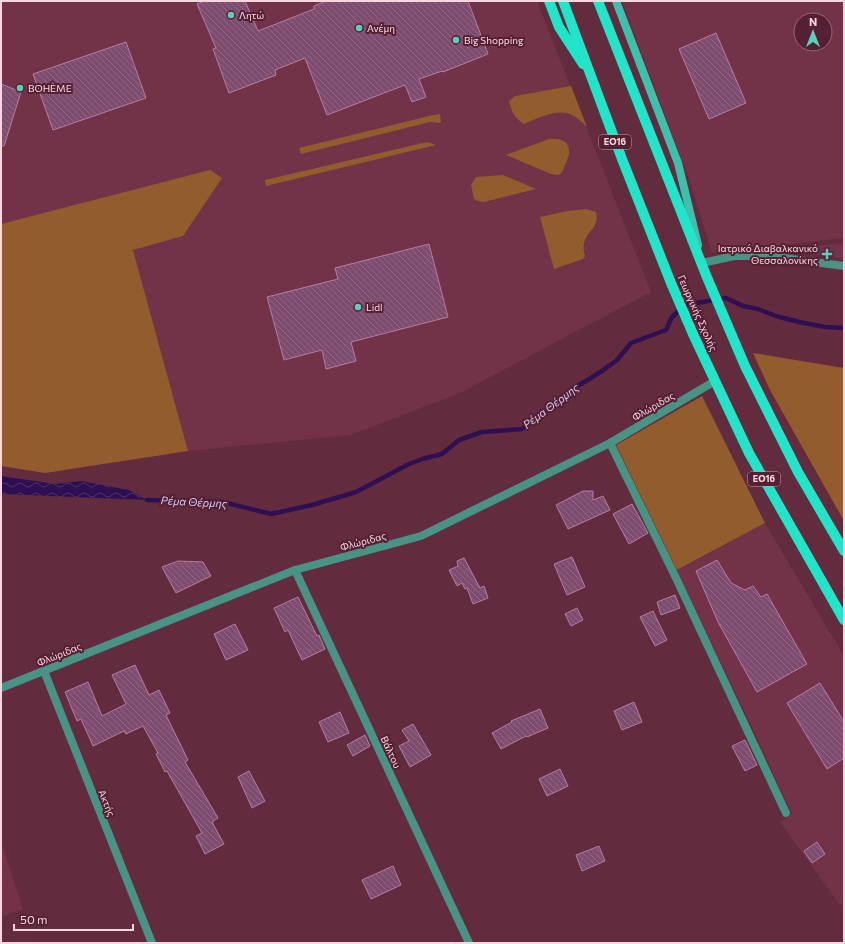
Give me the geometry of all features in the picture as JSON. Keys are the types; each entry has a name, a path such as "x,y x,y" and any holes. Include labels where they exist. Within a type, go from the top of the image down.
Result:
{"main road":[{"path":"549,1 559,27 591,76"},
{"name":"Γεωργικής Σχολής","path":"563,1 622,159 671,283 693,334 749,453 844,620"},
{"path":"598,1 706,275 736,344 768,414 794,465 844,551"}],"street":[{"path":"616,1 678,163 702,263 734,256 769,256 844,266"},
{"name":"Φλώριδας","path":"1,688 294,570 421,536 610,443 715,382"},
{"path":"610,443 676,578 786,813"},
{"name":"Βάλτου","path":"294,570 469,943"},
{"name":"Ακτής","path":"44,671 152,943"}],"shaded area":[{"path":"1,1 537,1 651,292 460,393 351,435 188,451 133,250 61,209 1,224"},
{"path":"622,1 844,1 844,238 712,253 689,179"},
{"path":"571,86 587,127 572,115 566,113 554,113 524,124 512,112 509,101 515,96"},
{"path":"440,114 441,123 430,122 301,154 299,148 429,116"},
{"path":"549,139 556,139 565,142 569,149 568,159 562,172 558,175 551,174 506,155"},
{"path":"427,142 436,145 266,186 265,180"},
{"path":"210,170 222,178 183,236 133,250 188,451 45,473 1,466 1,224"},
{"path":"503,175 536,189 484,202 474,199 471,185 476,177"},
{"path":"586,209 596,212 597,217 595,225 584,243 585,256 583,259 554,269 540,217 567,211"},
{"name":"Ιατρικό Διαβαλκανικό Θεσσαλονίκης","path":"844,243 844,259 778,249"},
{"path":"753,353 844,368 844,521 770,390"},
{"path":"702,396 765,523 677,570 616,445"},
{"path":"765,523 844,656 844,902 840,905 780,822 792,814 677,571"},
{"path":"1,842 23,909 1,917"}],"water":[{"path":"1,476 55,484 81,481 129,490 147,500 1,494"}],"building":[{"path":"204,1 245,1 258,31 314,9 314,6 326,1 468,1 488,54 443,72 442,71 419,79 426,97 412,102 405,85 327,115 305,58 275,70 276,75 229,93 213,49 216,48 197,4"},
{"path":"716,33 746,103 709,119 679,49"},
{"path":"126,42 146,98 53,130 33,74"},
{"path":"1,84 21,92 4,146 1,146"},
{"name":"Lidl","path":"429,244 448,317 351,342 356,361 326,369 322,350 284,360 267,297 338,279 335,268"},
{"path":"583,491 593,491 593,500 603,496 610,510 568,529 556,505"},
{"path":"632,504 648,533 629,544 613,514"},
{"path":"572,557 585,587 567,595 554,564"},
{"path":"464,558 480,588 484,586 488,598 473,604 467,588 465,589 462,583 457,586 449,570 458,566 457,561"},
{"path":"717,560 731,583 745,590 753,586 761,597 767,594 807,664 757,692 718,622 696,571"},
{"path":"178,561 203,562 211,576 176,593 162,567"},
{"path":"675,595 680,608 661,615 657,602"},
{"path":"298,597 325,649 302,660 288,630 285,632 274,608"},
{"path":"577,608 583,620 571,626 565,614"},
{"path":"653,611 667,640 655,646 640,617"},
{"path":"235,624 248,650 226,660 214,634"},
{"path":"135,665 149,695 159,690 170,713 166,715 188,760 185,762 218,818 212,822 224,844 205,854 196,836 202,833 167,771 165,772 156,754 158,753 143,726 126,734 124,731 93,746 81,719 77,721 65,692 88,682 102,716 126,704 112,675"},
{"path":"820,683 844,722 844,758 827,769 787,703"},
{"path":"634,702 642,722 622,730 614,711"},
{"path":"540,709 548,728 527,737 526,736 501,749 492,733 512,722 511,721"},
{"path":"340,712 349,733 328,742 319,722"},
{"path":"413,724 431,755 410,767 399,746 409,741 402,730"},
{"path":"365,735 370,746 353,756 347,745"},
{"path":"745,740 757,765 745,771 732,746"},
{"path":"560,769 568,786 547,796 539,779"},
{"path":"249,771 265,801 252,808 238,777"},
{"path":"817,842 825,854 812,863 804,851"},
{"path":"599,846 605,861 582,871 576,855"},
{"path":"393,866 401,885 371,899 362,880"}],"waterway":[{"name":"Ρέμα Θέρμης","path":"147,500 223,502 271,514 312,505 356,492 409,464 442,454 459,440 482,432 522,429 568,392 617,360 631,343 666,330 672,317 685,305 726,298 743,306 758,309 776,316 799,322 825,327 844,328"}],"place":[{"name":"Λητώ","path":"231,15"},
{"name":"Ανέμη","path":"359,28"},
{"name":"Big Shopping","path":"456,40"},
{"name":"BOHÈME","path":"20,88"},
{"name":"Ιατρικό Διαβαλκανικό Θεσσαλονίκης","path":"827,254"},
{"name":"Lidl","path":"358,307"}]}
